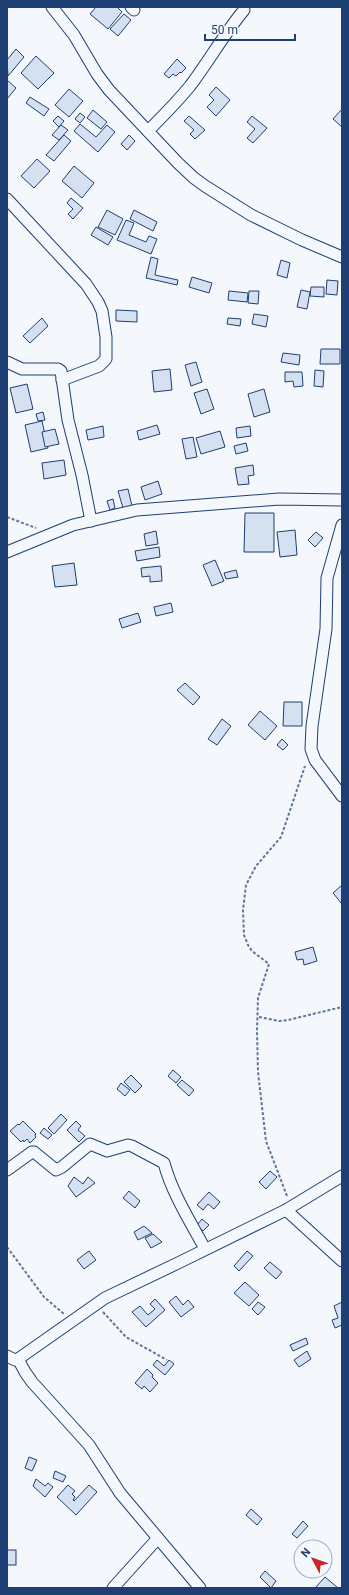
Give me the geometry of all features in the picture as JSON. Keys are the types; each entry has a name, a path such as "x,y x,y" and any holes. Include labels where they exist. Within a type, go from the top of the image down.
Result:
{"street":[{"path":"52,7 74,35 108,90 178,163 205,186 251,215 302,240 342,257"},
{"path":"148,131 176,103 229,28 244,10"},
{"path":"7,199 86,284 102,311 106,337 106,360 99,366 62,380"},
{"path":"7,362 22,369 58,369 61,371 68,420 82,475 91,521"},
{"path":"7,552 73,525 137,510 279,499 342,500"},
{"path":"342,525 327,578 326,629 312,726 311,750 315,760 342,796"},
{"path":"7,1170 32,1152 56,1170 62,1167 90,1144 107,1151 128,1145 132,1146 164,1163 167,1175 180,1204 205,1249"},
{"path":"200,1588 120,1493 89,1445 32,1382 25,1372 11,1359 122,1289 288,1208 342,1176"},
{"path":"288,1208 342,1261"},
{"path":"113,1588 158,1538"}],"path":[{"path":"7,517 49,534"},
{"path":"288,1208 266,1141 258,1072 258,998 269,964 252,951 248,945 244,935 243,910 246,885 256,866 281,837 311,750"},
{"path":"258,1017 279,1021 288,1020 342,1007"},
{"path":"7,1247 44,1297 73,1321"},
{"path":"96,1304 126,1338 167,1360"}],"building":[{"path":"96,7 117,7 122,12 108,29 90,14"},
{"path":"124,14 131,20 118,36 110,29"},
{"path":"16,49 24,57 8,76 7,60"},
{"path":"36,56 54,73 38,89 21,73"},
{"path":"177,59 186,68 176,76 173,74 169,78 164,74"},
{"path":"7,80 16,88 7,99"},
{"path":"216,87 230,100 216,116 207,107 214,100 209,95"},
{"path":"69,89 83,101 69,117 55,105"},
{"path":"30,97 49,109 44,116 26,103"},
{"path":"342,109 342,127 333,119"},
{"path":"93,110 107,122 101,129 87,118"},
{"path":"80,113 85,117 80,123 75,119"},
{"path":"58,116 64,121 59,127 53,121"},
{"path":"189,116 205,130 195,139 190,134 194,130 184,121"},
{"path":"252,116 267,128 253,143 247,138 255,129 247,122"},
{"path":"80,124 96,137 107,125 115,132 98,152 74,131"},
{"path":"61,125 68,130 59,140 52,135"},
{"path":"64,135 71,141 54,161 46,155"},
{"path":"129,135 135,141 127,150 121,144"},
{"path":"37,159 50,171 34,188 21,176"},
{"path":"74,166 94,183 82,198 62,181"},
{"path":"71,198 83,208 73,219 68,214 73,209 67,203"},
{"path":"107,210 123,219 115,235 98,227"},
{"path":"134,210 157,222 153,231 130,219"},
{"path":"126,220 134,223 129,235 146,242 149,236 157,239 151,254 117,240"},
{"path":"96,227 113,237 108,245 91,235"},
{"path":"151,257 158,259 155,275 178,280 177,285 146,278"},
{"path":"281,260 290,263 287,278 277,275"},
{"path":"192,277 212,283 209,293 189,287"},
{"path":"327,280 338,281 337,295 326,294"},
{"path":"311,287 324,287 324,297 310,296"},
{"path":"301,290 310,292 307,309 297,307"},
{"path":"229,291 248,293 247,302 228,300"},
{"path":"249,291 259,291 258,304 248,303"},
{"path":"116,310 137,311 137,322 116,321"},
{"path":"254,314 268,316 266,327 252,324"},
{"path":"42,318 48,326 30,343 23,336"},
{"path":"228,318 241,319 240,326 227,324"},
{"path":"321,349 340,349 340,364 320,364"},
{"path":"283,353 300,355 299,365 281,362"},
{"path":"196,362 202,382 191,386 185,365"},
{"path":"170,369 172,390 154,392 152,371"},
{"path":"315,370 324,371 323,387 314,386"},
{"path":"285,372 302,372 303,386 294,387 293,381 285,382"},
{"path":"27,384 33,409 16,413 10,388"},
{"path":"207,389 214,409 201,414 194,393"},
{"path":"264,389 270,412 254,417 248,394"},
{"path":"43,412 45,420 38,421 36,414"},
{"path":"42,421 48,448 31,452 25,425"},
{"path":"157,425 160,434 139,440 137,431"},
{"path":"103,426 104,437 88,440 86,430"},
{"path":"250,426 251,436 237,438 236,428"},
{"path":"55,429 59,444 45,447 42,432"},
{"path":"220,431 225,447 201,454 196,438"},
{"path":"193,437 197,457 186,459 182,439"},
{"path":"246,443 248,451 236,454 234,446"},
{"path":"64,460 66,475 44,479 42,463"},
{"path":"253,465 254,475 248,476 249,484 238,485 235,468"},
{"path":"158,481 162,494 145,500 141,487"},
{"path":"128,489 132,506 123,508 118,491"},
{"path":"113,499 115,508 110,510 107,501"},
{"path":"245,513 274,513 274,552 244,552"},
{"path":"295,530 297,555 280,557 277,532"},
{"path":"156,531 158,544 146,546 144,534"},
{"path":"316,532 323,538 315,547 308,540"},
{"path":"159,547 160,557 137,561 135,551"},
{"path":"215,560 224,581 212,586 203,565"},
{"path":"74,563 77,585 55,587 52,566"},
{"path":"161,566 162,581 150,582 150,576 142,577 141,568"},
{"path":"236,570 238,577 226,579 224,573"},
{"path":"171,603 173,612 156,616 154,607"},
{"path":"138,613 141,622 122,628 119,619"},
{"path":"185,683 200,697 193,705 177,690"},
{"path":"284,702 302,702 302,726 283,726"},
{"path":"260,711 277,726 265,740 248,725"},
{"path":"222,719 231,726 217,745 208,739"},
{"path":"282,739 288,745 283,750 277,745"},
{"path":"342,885 342,904 333,893"},
{"path":"313,947 317,961 304,965 303,959 297,960 295,952"},
{"path":"173,1070 181,1077 176,1083 168,1076"},
{"path":"131,1075 142,1086 135,1093 124,1082"},
{"path":"182,1080 194,1090 189,1096 177,1085"},
{"path":"121,1083 130,1090 125,1096 117,1089"},
{"path":"61,1114 67,1120 54,1134 48,1128"},
{"path":"23,1121 36,1134 36,1137 30,1143 27,1139 24,1142 23,1140 21,1142 10,1131"},
{"path":"76,1121 81,1126 78,1130 85,1136 79,1142 67,1130"},
{"path":"44,1128 52,1135 48,1139 40,1133"},
{"path":"270,1171 277,1177 266,1189 259,1182"},
{"path":"74,1177 83,1184 88,1177 95,1183 76,1197 68,1186"},
{"path":"129,1191 140,1201 135,1208 123,1198"},
{"path":"209,1192 220,1202 214,1209 208,1204 203,1210 197,1205"},
{"path":"202,1219 209,1225 203,1231 197,1225"},
{"path":"144,1226 152,1233 138,1240 134,1232"},
{"path":"153,1234 162,1242 151,1248 145,1238"},
{"path":"89,1251 96,1260 84,1269 77,1260"},
{"path":"247,1251 253,1256 239,1271 234,1266"},
{"path":"270,1262 282,1272 276,1279 264,1268"},
{"path":"245,1282 259,1295 249,1306 234,1293"},
{"path":"176,1296 183,1305 188,1300 194,1307 181,1317 169,1302"},
{"path":"155,1299 165,1310 146,1327 132,1312 140,1306 148,1315 155,1309 150,1304"},
{"path":"258,1302 265,1307 258,1315 252,1309"},
{"path":"342,1302 342,1325 335,1328 332,1320 338,1318 334,1306"},
{"path":"306,1338 308,1344 293,1351 290,1345"},
{"path":"307,1351 311,1359 299,1367 294,1360"},
{"path":"157,1360 164,1366 169,1360 174,1364 165,1375 153,1365"},
{"path":"147,1369 158,1383 150,1392 144,1386 142,1389 135,1383"},
{"path":"29,1457 37,1460 32,1471 25,1468"},
{"path":"55,1471 66,1476 63,1482 53,1478"},
{"path":"36,1479 45,1486 48,1483 53,1487 45,1497 33,1486"},
{"path":"68,1485 75,1491 72,1494 75,1497 73,1500 74,1501 89,1485 97,1492 76,1515 57,1497"},
{"path":"251,1509 262,1519 257,1525 246,1515"},
{"path":"303,1521 308,1526 297,1538 292,1534"},
{"path":"7,1550 16,1550 16,1565 7,1565"},
{"path":"265,1571 276,1581 271,1588 260,1577"},
{"path":"323,1579 327,1579 338,1588 315,1588"}]}
